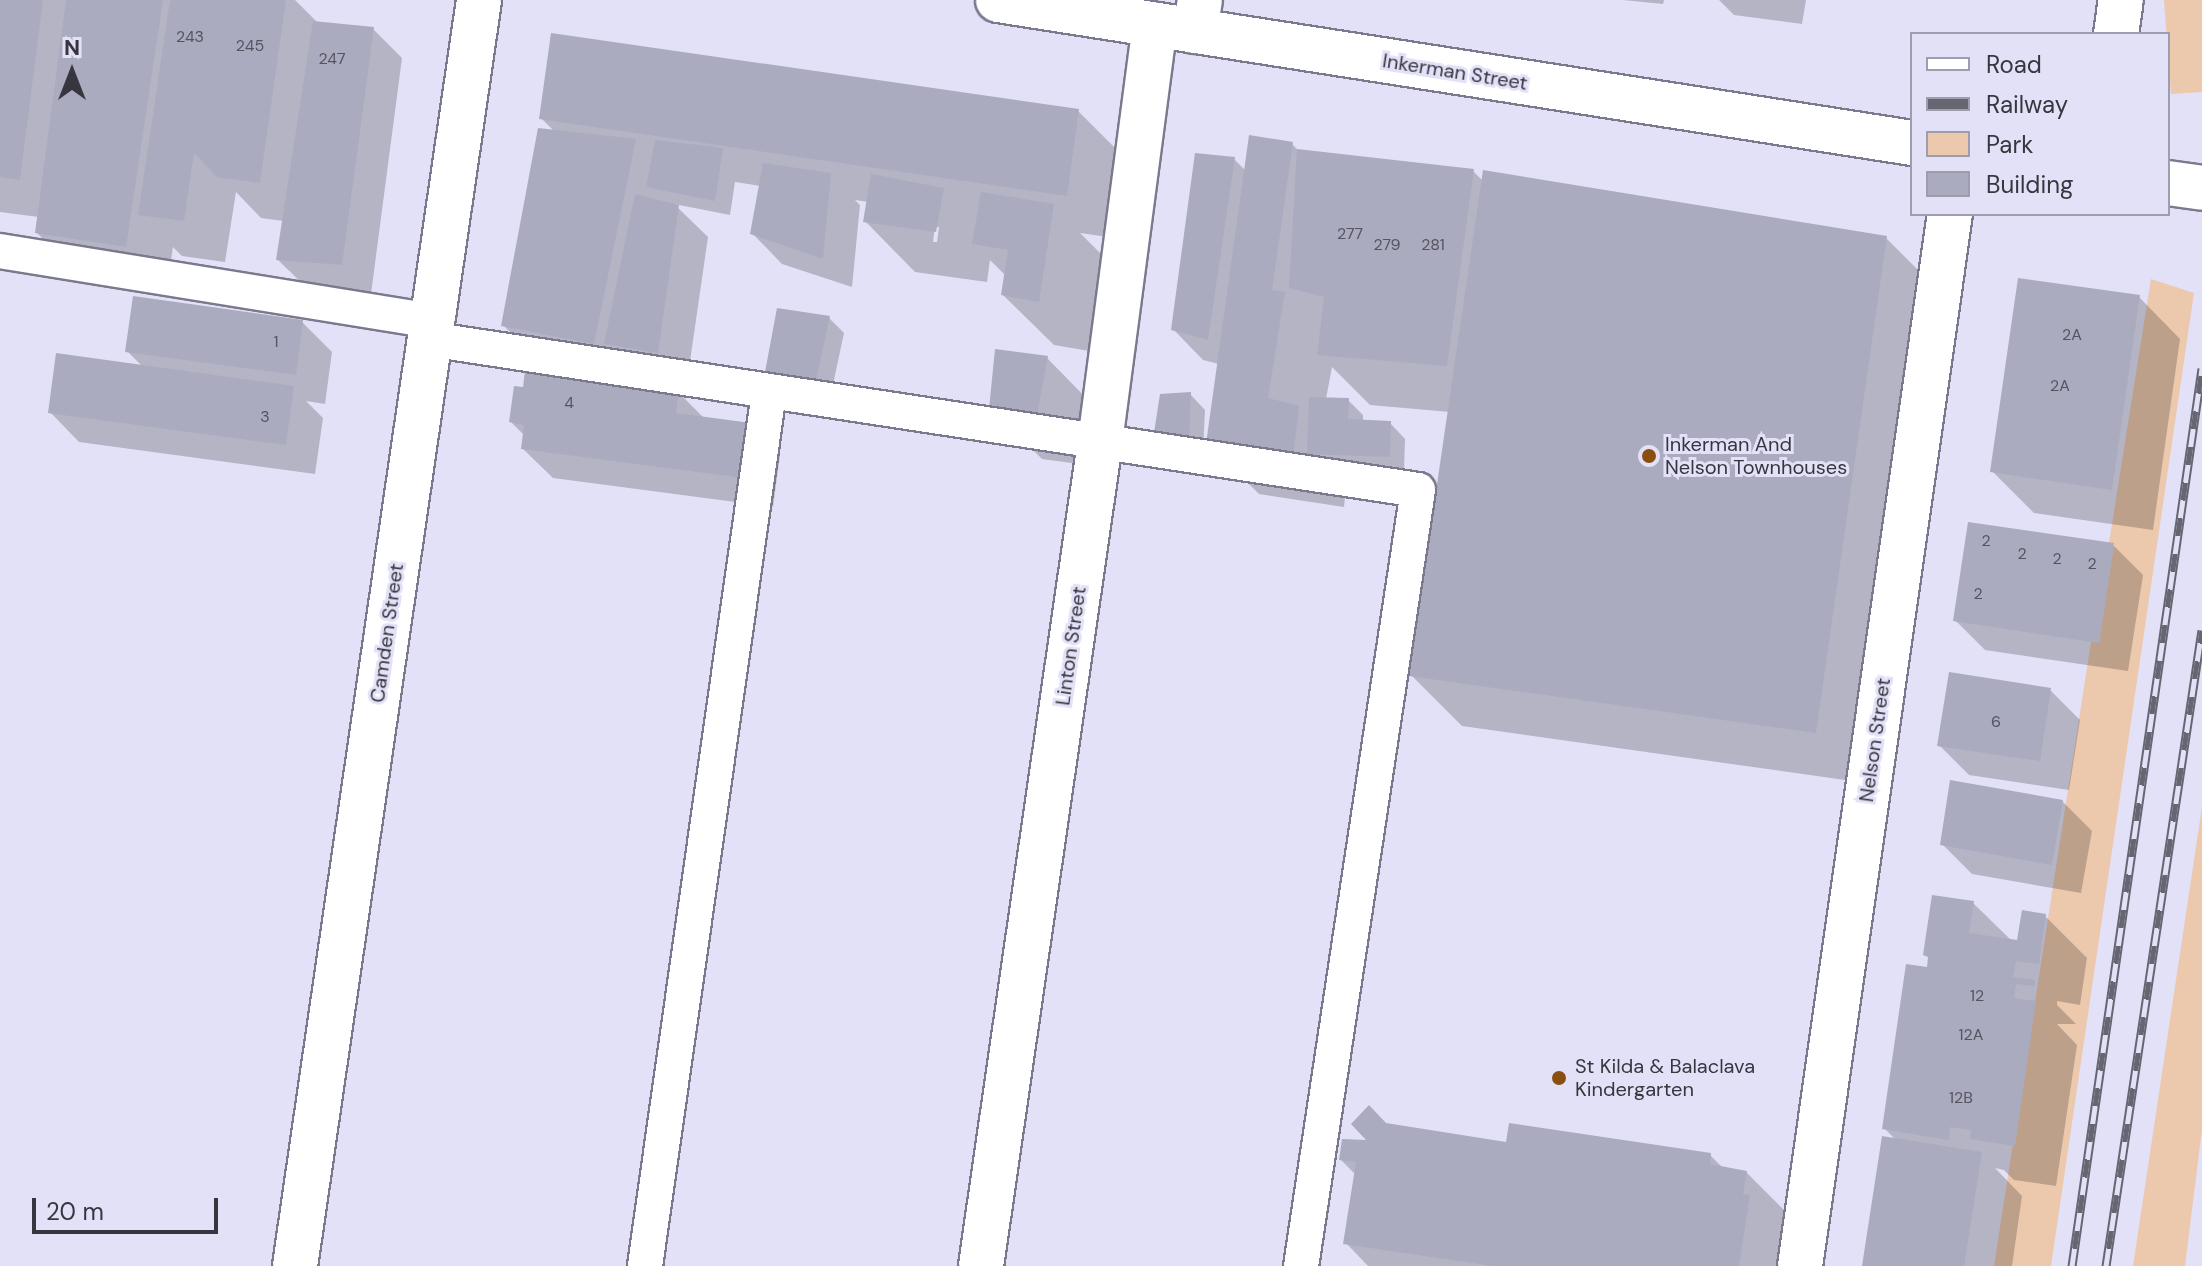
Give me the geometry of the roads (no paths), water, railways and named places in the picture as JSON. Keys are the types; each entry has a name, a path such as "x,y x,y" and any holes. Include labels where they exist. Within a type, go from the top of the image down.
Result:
{"street":[{"name":"Camden Street","path":"295,1266 479,0"},
{"name":"Inkerman Street","path":"998,0 1183,18 1910,143"},
{"path":"2116,32 2121,0"},
{"name":"Linton Street","path":"981,1266 1100,442 1183,18"},
{"path":"2170,183 2202,188"},
{"name":"Nelson Street","path":"1800,1266 1950,216"}],"lane":[{"path":"0,251 769,392 1418,490 1301,1266"},
{"path":"645,1266 769,392"}],"railway":[{"path":"2072,1266 2202,368"},
{"path":"2106,1266 2202,630"}],"place":[{"name":"Inkerman And Nelson Townhouses","path":"1649,456"},
{"name":"St Kilda & Balaclava Kindergarten","path":"1559,1078"}]}
